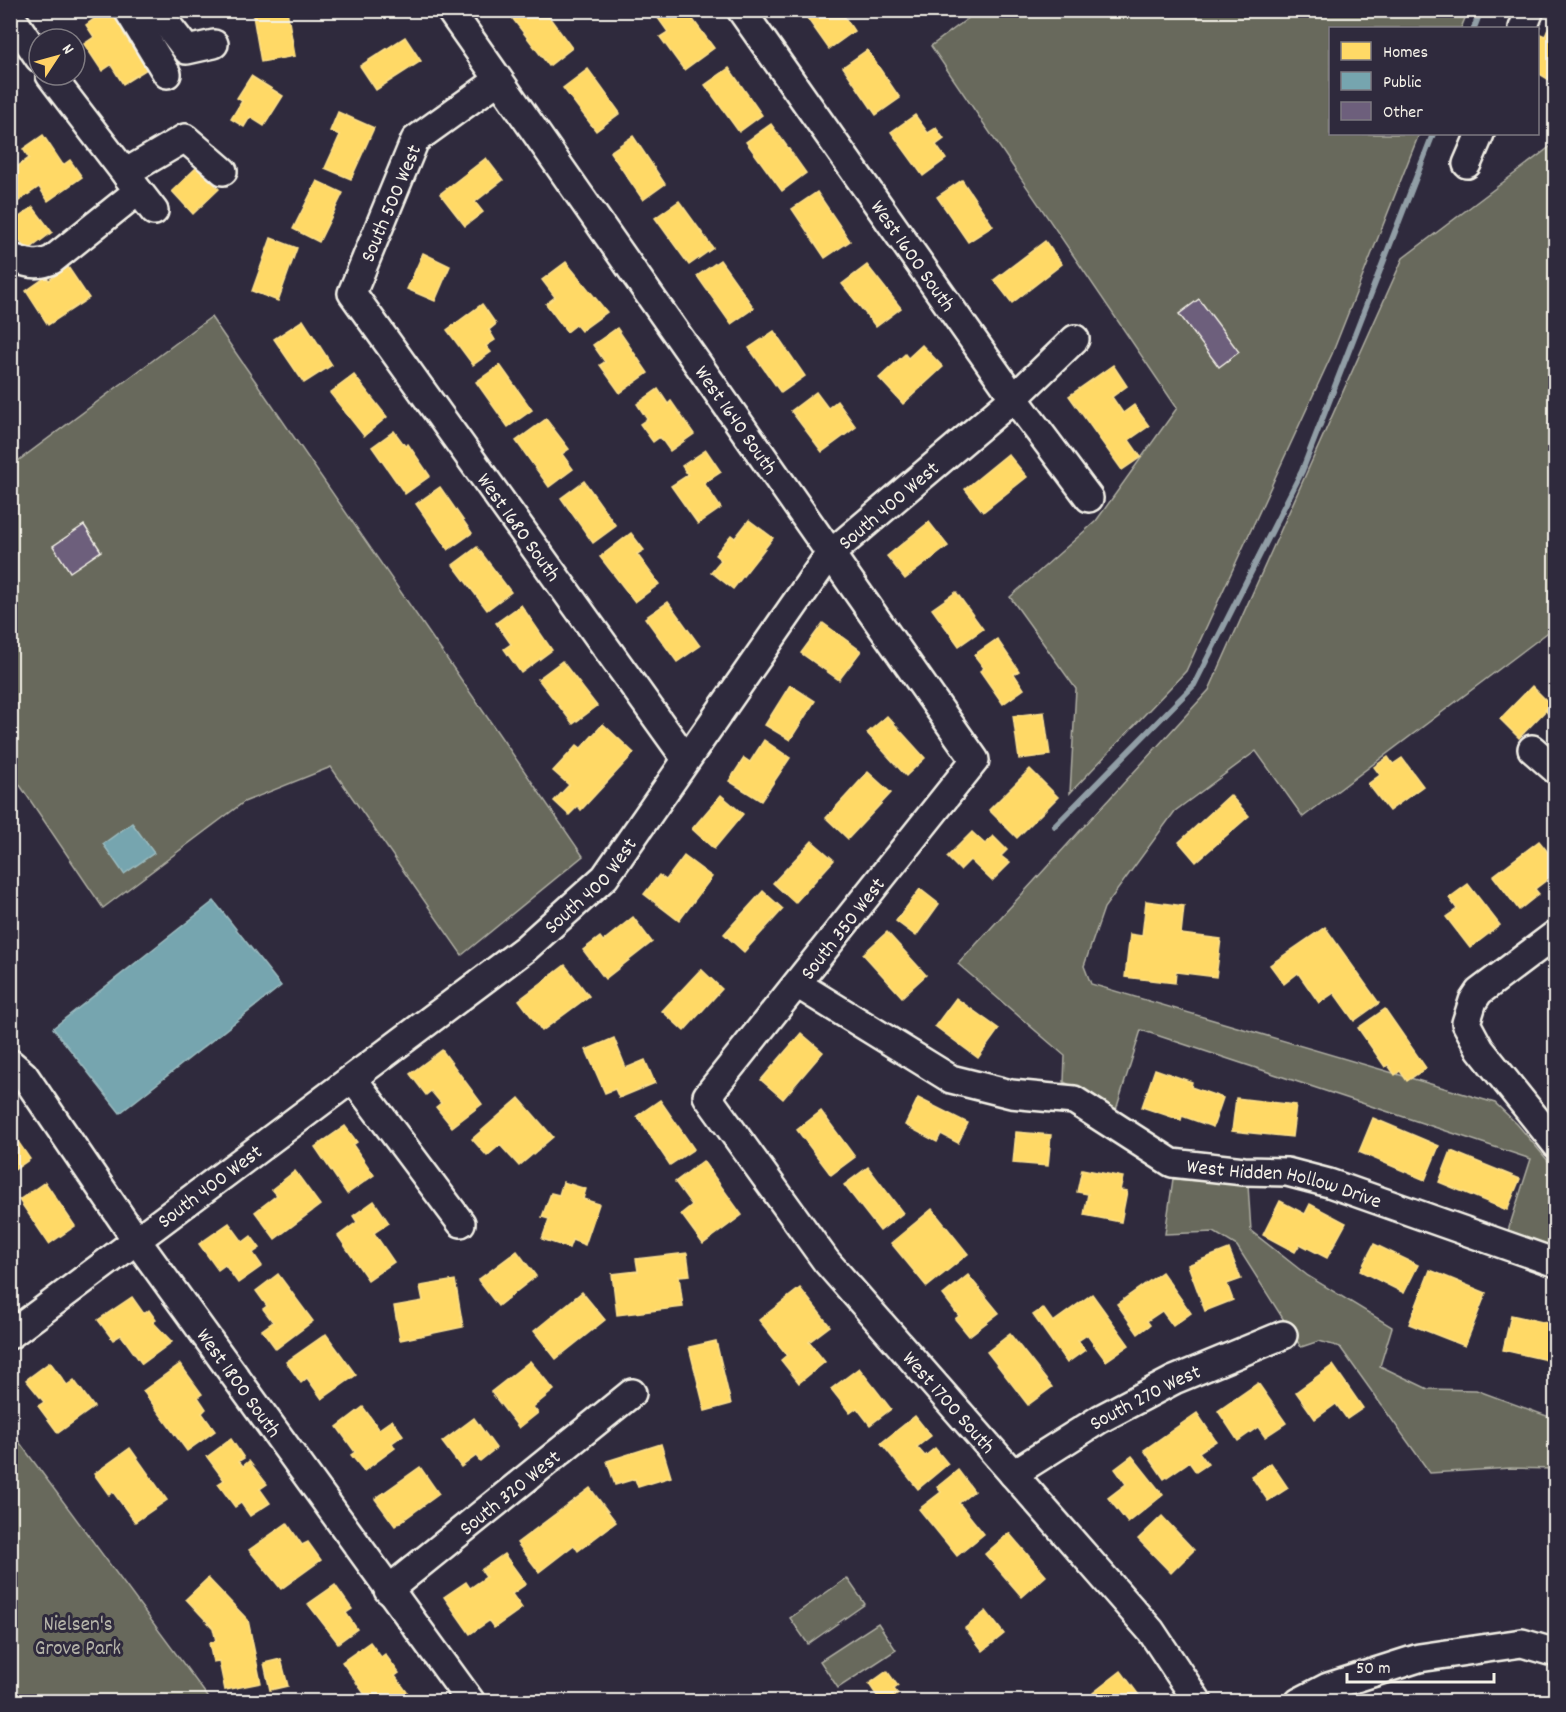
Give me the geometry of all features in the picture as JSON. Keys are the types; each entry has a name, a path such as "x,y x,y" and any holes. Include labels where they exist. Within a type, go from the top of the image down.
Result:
{"street":[{"path":"128,10 167,74"},
{"path":"156,10 187,50 214,44"},
{"name":"West 1640 South","path":"450,10 497,81 975,760"},
{"name":"West 1600 South","path":"741,10 1014,398 1089,498"},
{"path":"1523,27 1530,10"},
{"path":"10,15 27,40"},
{"name":"South 500 West","path":"352,292 415,140 497,81"},
{"path":"59,87 139,192"},
{"path":"1467,164 1480,135"},
{"path":"10,257 33,265 52,260 139,192 185,138 224,171"},
{"name":"West 1680 South","path":"352,292 687,759"},
{"name":"South 400 West","path":"10,1335 354,1080 526,948 605,877 829,555 1014,398 1075,339"},
{"path":"1532,749 1556,770"},
{"name":"South 350 West","path":"707,1096 975,760"},
{"path":"1556,934 1479,992 1473,1001 1466,1023 1480,1049 1556,1144"},
{"name":"West Hidden Hollow Drive","path":"797,984 951,1079 1011,1094 1074,1100 1172,1163 1244,1171 1287,1172 1329,1183 1556,1263"},
{"name":"West 1800 South","path":"10,1063 24,1075 137,1241 388,1590 471,1701"},
{"path":"354,1080 461,1222"},
{"name":"West 1700 South","path":"707,1096 826,1262 1151,1631 1198,1701"},
{"name":"South 270 West","path":"1013,1474 1100,1419 1174,1380 1283,1335"},
{"name":"South 320 West","path":"388,1590 632,1393"},
{"path":"1299,1701 1328,1688 1419,1658 1522,1643 1556,1653"}],"green space":[{"path":"978,11 1468,11 1461,27 1329,27 1329,135 1419,135 1332,354 1186,671 1070,793 1076,689 1010,597 1096,521 1177,408 931,46"},
{"path":"1555,143 1555,627 1303,817 1256,751 1175,811 1104,908 1084,966 1091,984 1495,1103 1517,1124 1555,1169 1555,1251 1507,1234 1531,1159 1141,1030 1115,1113 1095,1098 1064,1082 1065,1056 958,964 1209,690 1403,258"},
{"path":"211,317 583,856 462,955 331,767 244,802 103,908 11,772 10,467"},
{"path":"1173,1179 1248,1185 1251,1231 1308,1276 1392,1327 1380,1366 1428,1389 1476,1390 1555,1419 1555,1469 1511,1468 1430,1473 1340,1347 1319,1341 1301,1347 1237,1246 1214,1232 1165,1234"},
{"name":"Nielsen's Grove Park","path":"11,1431 211,1701 11,1701"},
{"path":"847,1578 865,1604 808,1644 790,1618"},
{"path":"878,1623 896,1650 838,1688 820,1661"}],"building: Homes":[{"path":"106,10 124,10 134,27 123,33 147,69 123,84 111,65 102,71 87,48 87,42 94,37 86,25"},
{"path":"252,10 287,10 295,56 261,62"},
{"path":"524,10 544,10 572,48 549,66 513,19"},
{"path":"660,10 686,10 714,48 684,70 660,37 668,32 655,14"},
{"path":"817,10 840,10 854,31 829,49 807,18"},
{"path":"1549,27 1556,30 1556,84 1539,74 1539,33 1545,36"},
{"path":"405,37 421,61 376,90 360,66"},
{"path":"867,50 900,98 876,115 843,67"},
{"path":"729,68 762,115 739,132 705,85"},
{"path":"588,69 620,113 596,131 563,88"},
{"path":"251,76 283,96 264,126 250,117 244,127 231,119 242,101 237,98"},
{"path":"338,112 374,128 351,179 325,168 340,135 330,131"},
{"path":"915,115 928,133 936,128 944,139 936,145 946,159 923,176 891,132"},
{"path":"771,124 806,173 782,191 746,142"},
{"path":"43,135 63,165 70,160 82,177 48,201 39,187 13,205 10,202 10,172 29,158 23,149"},
{"path":"633,136 665,184 643,200 610,152"},
{"path":"486,158 503,180 475,202 483,212 465,226 440,194"},
{"path":"197,167 219,189 193,214 172,191"},
{"path":"962,180 993,226 968,242 937,197"},
{"path":"317,181 343,193 319,242 293,229"},
{"path":"817,192 850,241 825,258 792,209"},
{"path":"679,201 713,248 689,265 655,218"},
{"path":"33,207 52,232 27,251 10,228 10,224"},
{"path":"271,238 297,248 278,301 252,291"},
{"path":"1045,241 1062,264 1012,303 994,280"},
{"path":"423,253 450,266 435,301 407,289"},
{"path":"720,260 754,308 731,324 697,276"},
{"path":"566,262 607,312 581,331 576,325 567,332 546,304 555,297 542,280"},
{"path":"867,265 901,308 876,327 842,284"},
{"path":"68,267 89,298 48,325 26,291 46,277 49,280"},
{"path":"482,304 496,324 489,330 495,340 486,346 491,352 473,365 447,330"},
{"path":"303,320 332,365 304,383 274,339"},
{"path":"617,328 648,373 620,393 600,365 605,362 593,345"},
{"path":"774,331 805,376 781,393 749,348"},
{"path":"922,345 943,367 903,404 879,378 905,354 908,358"},
{"path":"500,365 532,410 508,427 476,382"},
{"path":"1113,365 1127,386 1112,397 1123,413 1134,405 1149,426 1129,440 1141,457 1122,470 1069,396"},
{"path":"354,375 387,417 364,436 330,393"},
{"path":"658,389 668,404 671,401 694,434 670,451 660,437 653,442 640,424 647,419 637,404"},
{"path":"816,392 828,408 837,401 856,427 822,452 791,411"},
{"path":"546,419 569,449 562,454 573,469 549,487 516,441"},
{"path":"394,431 405,446 408,444 430,476 405,494 372,447"},
{"path":"706,450 721,472 704,483 721,508 698,524 671,486 688,475 682,466"},
{"path":"1008,454 1027,477 983,512 965,489"},
{"path":"584,481 616,526 593,543 561,498"},
{"path":"440,487 472,533 448,550 416,504"},
{"path":"749,520 773,538 733,589 711,572 721,560 715,555 731,535 735,538"},
{"path":"929,522 948,546 905,579 887,556"},
{"path":"631,533 644,550 637,554 659,584 635,602 600,557"},
{"path":"477,547 511,592 487,610 453,565"},
{"path":"956,592 983,629 959,646 932,609"},
{"path":"668,602 700,646 677,662 645,618"},
{"path":"521,605 552,650 521,673 504,649 511,644 496,623"},
{"path":"823,623 861,651 839,680 801,653"},
{"path":"997,639 1019,671 1014,674 1024,689 1003,704 980,671 984,668 974,655"},
{"path":"562,661 597,706 573,724 538,679"},
{"path":"790,685 815,701 790,740 765,725"},
{"path":"1532,686 1551,705 1519,738 1500,719"},
{"path":"1556,702 1556,723 1545,710"},
{"path":"1044,712 1050,755 1019,759 1013,716"},
{"path":"887,716 925,758 906,776 867,733"},
{"path":"603,724 634,753 581,810 578,806 569,815 554,801 569,785 553,771 577,745 581,748"},
{"path":"764,740 790,758 761,801 729,781 744,758 750,762"},
{"path":"1388,757 1393,764 1402,758 1423,786 1389,811 1368,784 1380,775 1374,767"},
{"path":"1030,769 1058,797 1017,838 989,810"},
{"path":"868,772 891,793 848,839 826,818"},
{"path":"721,795 743,814 714,849 692,829"},
{"path":"1230,795 1249,816 1196,862 1179,842"},
{"path":"972,832 985,844 993,836 1007,850 1001,856 1010,863 992,881 970,860 960,870 947,857"},
{"path":"812,841 834,860 795,903 773,883"},
{"path":"1539,841 1556,862 1556,873 1535,889 1539,894 1519,910 1493,876"},
{"path":"684,856 712,877 679,921 644,894 659,875 666,880"},
{"path":"1468,884 1500,925 1470,948 1446,917 1457,909 1449,898"},
{"path":"920,889 939,904 916,936 896,921"},
{"path":"763,891 783,909 744,952 724,934"},
{"path":"1146,901 1184,906 1181,934 1221,939 1216,977 1176,972 1175,983 1125,977 1130,934 1142,936"},
{"path":"633,917 652,942 605,979 583,950 600,937 603,941"},
{"path":"1325,927 1379,1003 1354,1021 1334,993 1319,1003 1298,973 1284,984 1270,965"},
{"path":"887,932 926,975 902,997 863,954"},
{"path":"565,965 589,996 542,1031 519,1000"},
{"path":"701,969 722,989 684,1031 662,1011"},
{"path":"956,998 999,1029 978,1058 935,1026"},
{"path":"1385,1009 1426,1068 1407,1081 1400,1071 1395,1075 1388,1065 1385,1067 1358,1028"},
{"path":"801,1033 823,1052 783,1099 761,1080"},
{"path":"614,1038 626,1068 645,1060 655,1083 619,1098 615,1089 605,1093 586,1050"},
{"path":"442,1050 482,1104 452,1127 436,1107 441,1103 431,1091 426,1095 410,1074"},
{"path":"1155,1069 1192,1082 1191,1087 1223,1098 1213,1127 1182,1116 1181,1120 1142,1107"},
{"path":"519,1098 553,1137 519,1166 500,1145 487,1156 472,1139"},
{"path":"918,1098 968,1123 958,1143 941,1134 937,1142 905,1125"},
{"path":"1236,1098 1296,1105 1292,1137 1232,1131"},
{"path":"660,1100 694,1149 670,1165 637,1116"},
{"path":"821,1111 855,1157 831,1175 797,1130"},
{"path":"1373,1118 1439,1146 1425,1180 1359,1152"},
{"path":"345,1126 357,1142 353,1145 374,1175 347,1194 315,1147"},
{"path":"10,1130 30,1159 10,1173"},
{"path":"1016,1132 1051,1135 1048,1166 1013,1163"},
{"path":"1451,1151 1520,1179 1507,1210 1439,1182"},
{"path":"703,1161 742,1215 703,1244 681,1214 692,1205 675,1182"},
{"path":"868,1167 903,1213 880,1231 844,1185"},
{"path":"1082,1169 1123,1177 1120,1190 1127,1191 1121,1222 1084,1215 1088,1194 1077,1192"},
{"path":"295,1171 320,1205 275,1239 255,1212 277,1195 272,1189"},
{"path":"45,1182 75,1226 49,1244 19,1200"},
{"path":"563,1182 586,1189 583,1199 599,1204 585,1245 572,1240 569,1248 542,1239 549,1219 542,1217 551,1193 559,1195"},
{"path":"374,1201 389,1223 374,1233 394,1262 368,1280 338,1236 357,1222 353,1216"},
{"path":"1280,1201 1305,1214 1310,1204 1346,1223 1327,1258 1300,1244 1295,1252 1263,1235"},
{"path":"932,1209 968,1254 927,1287 891,1243"},
{"path":"229,1223 243,1242 251,1236 260,1248 253,1253 262,1266 238,1283 225,1265 218,1270 199,1244"},
{"path":"1374,1244 1418,1265 1404,1293 1360,1271"},
{"path":"1229,1249 1241,1279 1227,1284 1233,1300 1205,1311 1188,1265"},
{"path":"517,1251 536,1276 498,1306 478,1280"},
{"path":"687,1253 690,1275 679,1276 683,1307 617,1315 612,1274 638,1271 636,1259"},
{"path":"1430,1270 1486,1293 1465,1346 1409,1324"},
{"path":"1162,1272 1191,1313 1173,1326 1162,1311 1147,1321 1150,1325 1138,1334 1117,1304"},
{"path":"278,1274 313,1321 276,1349 262,1330 273,1322 263,1309 267,1306 256,1291"},
{"path":"968,1275 999,1313 969,1336 955,1319 959,1316 943,1295"},
{"path":"455,1280 463,1327 400,1340 394,1306 423,1301 420,1286"},
{"path":"800,1288 830,1326 809,1342 825,1362 799,1383 781,1360 787,1355 759,1320"},
{"path":"582,1292 605,1320 556,1359 534,1331"},
{"path":"1092,1294 1129,1345 1106,1361 1087,1335 1078,1341 1085,1350 1067,1363 1033,1315 1043,1308 1053,1322"},
{"path":"132,1297 144,1314 149,1310 156,1320 153,1322 172,1342 142,1364 121,1335 113,1340 98,1320"},
{"path":"1511,1315 1556,1325 1556,1362 1503,1350"},
{"path":"326,1334 356,1375 322,1399 307,1378 301,1383 286,1362"},
{"path":"1010,1334 1052,1387 1028,1405 987,1352"},
{"path":"716,1341 731,1404 705,1411 689,1347"},
{"path":"530,1361 554,1390 533,1407 538,1413 519,1428 491,1392"},
{"path":"50,1362 67,1385 74,1380 94,1407 58,1433 38,1406 44,1402 26,1380"},
{"path":"180,1364 202,1394 198,1397 206,1409 202,1413 215,1431 187,1451 143,1391"},
{"path":"1333,1365 1363,1408 1347,1419 1336,1404 1315,1419 1296,1392"},
{"path":"859,1368 891,1409 870,1425 857,1408 850,1413 831,1389"},
{"path":"1258,1383 1286,1423 1265,1437 1258,1427 1238,1441 1218,1411"},
{"path":"363,1407 379,1429 392,1420 403,1435 392,1443 395,1448 364,1471 351,1455 355,1452 337,1427"},
{"path":"1197,1413 1216,1441 1199,1452 1208,1464 1196,1472 1189,1462 1164,1479 1144,1450"},
{"path":"915,1416 931,1436 917,1447 925,1456 935,1448 948,1464 918,1489 881,1443"},
{"path":"474,1418 496,1448 480,1461 476,1456 461,1467 442,1442"},
{"path":"231,1439 244,1458 239,1461 243,1466 249,1461 267,1484 260,1489 270,1503 250,1516 241,1503 235,1507 218,1484 224,1480 207,1457"},
{"path":"661,1444 671,1477 638,1487 635,1479 615,1485 607,1461"},
{"path":"130,1448 167,1500 135,1522 113,1492 109,1495 94,1474"},
{"path":"1132,1456 1163,1495 1128,1523 1108,1498 1126,1484 1115,1469"},
{"path":"1271,1463 1288,1488 1268,1501 1251,1476"},
{"path":"420,1467 439,1494 395,1526 375,1499"},
{"path":"958,1470 974,1491 959,1503 984,1534 957,1556 919,1509 941,1492 937,1487"},
{"path":"590,1488 616,1522 578,1551 574,1545 539,1572 517,1543"},
{"path":"1162,1516 1194,1550 1171,1573 1138,1539"},
{"path":"287,1523 302,1545 308,1542 321,1560 281,1589 249,1550"},
{"path":"1009,1533 1046,1576 1022,1597 985,1554"},
{"path":"504,1554 526,1584 512,1594 522,1608 494,1628 489,1621 470,1634 444,1597 466,1582 470,1588 486,1577 481,1570"},
{"path":"208,1578 248,1620 261,1683 225,1690 219,1661 213,1662 209,1643 216,1641 213,1628 186,1599"},
{"path":"335,1585 352,1609 346,1613 357,1629 338,1643 308,1604"},
{"path":"986,1611 1004,1634 983,1651 965,1628"},
{"path":"370,1642 381,1657 385,1654 399,1673 395,1676 410,1696 402,1702 370,1702 342,1662"},
{"path":"281,1659 288,1686 270,1690 264,1663"},
{"path":"887,1671 898,1686 894,1689 898,1694 887,1702 881,1702 869,1684"},
{"path":"1121,1671 1144,1702 1100,1702 1093,1693"}],"building: Public":[{"path":"132,823 154,853 124,874 103,844"},
{"path":"214,901 281,986 120,1113 53,1028"}],"building: Other":[{"path":"1199,299 1239,352 1219,367 1179,314"},
{"path":"84,525 101,551 70,572 53,546"}],"waterway":[{"path":"1474,27 1481,10"},
{"path":"1055,826 1194,685 1302,471 1433,135"}]}
